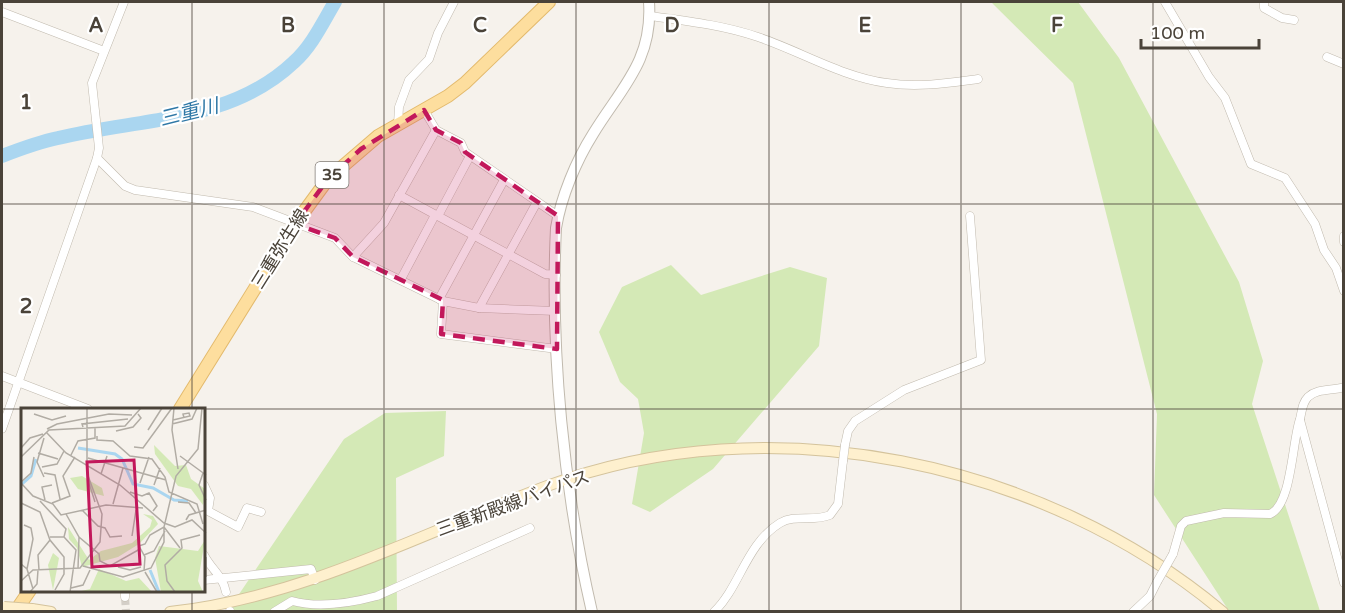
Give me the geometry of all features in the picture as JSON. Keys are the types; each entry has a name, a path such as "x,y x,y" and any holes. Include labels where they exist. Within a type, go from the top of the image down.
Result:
{"main road":[{"name":"三重弥生線","path":"181,408 295,224 328,179 361,149 465,83 549,2"},
{"name":"三重新殿線バイパス","path":"170,612 238,602 315,580 570,479 678,455 747,449 846,453 905,461 1021,494 1081,520 1134,548 1174,573 1223,612"},
{"path":"7,608 29,592"},
{"path":"7,608 51,612"}],"street":[{"path":"2,429 97,158 99,148 92,93 104,51 124,2"},
{"path":"398,124 399,108 409,80 429,59 438,33 454,2"},
{"path":"592,612 582,568 558,397 555,275 558,216 583,151 640,63 648,36 649,2"},
{"path":"1165,2 1209,78 1225,98 1251,164 1285,178 1315,224 1324,250 1336,268 1344,291"},
{"path":"1264,2 1264,8 1282,18 1294,20"},
{"path":"2,12 104,51"},
{"path":"650,16 711,24 755,36 856,75 887,83 921,85 978,79"},
{"path":"1327,57 1344,64"},
{"path":"424,110 436,130 461,143 465,152 470,156 558,216"},
{"path":"352,257 377,233 436,130"},
{"path":"401,279 470,156"},
{"path":"97,158 125,186 135,190 254,207 335,238 352,257 441,300 479,308 556,311"},
{"path":"504,180 441,300 441,334 557,349"},
{"path":"399,195 545,274 555,275"},
{"path":"479,308 537,202"},
{"path":"714,612 745,561 782,522 793,519 810,520 830,515 838,504 845,445 848,431 855,421 904,390 981,360 970,216"},
{"path":"1344,236 1344,242"},
{"path":"2,376 85,408"},
{"path":"1133,612 1150,596 1173,554 1181,525 1186,521 1224,513 1270,514 1276,511 1284,501 1295,429 1306,399 1317,391 1344,387"},
{"path":"1300,419 1344,583"},
{"path":"206,489 210,498 206,513 238,527 247,508 261,512"},
{"path":"274,612 292,601 306,605 354,602 377,596 530,528"},
{"path":"206,559 209,566 224,579 226,592"},
{"path":"206,580 311,569 315,580"}],"highlighted area":[{"path":"424,110 436,130 461,143 465,152 558,216 557,349 441,334 443,300 353,257 335,238 295,224 328,179 361,149"}],"green space":[{"path":"991,2 1078,2 1119,58 1239,282 1263,361 1252,404 1320,611 1229,611 1154,495 1157,414 1073,83"},
{"path":"671,265 701,295 790,267 827,278 819,346 713,469 650,512 632,504 644,433 638,399 620,382 599,332 622,287"},
{"path":"446,411 444,456 396,478 397,611 227,612 344,439 385,413"}],"waterway":[{"name":"三重川","path":"2,156 51,140 182,115 213,108 242,97 269,82 300,56 317,34 335,2"}],"tunnel":[{"path":"125,597 126,612"}]}
